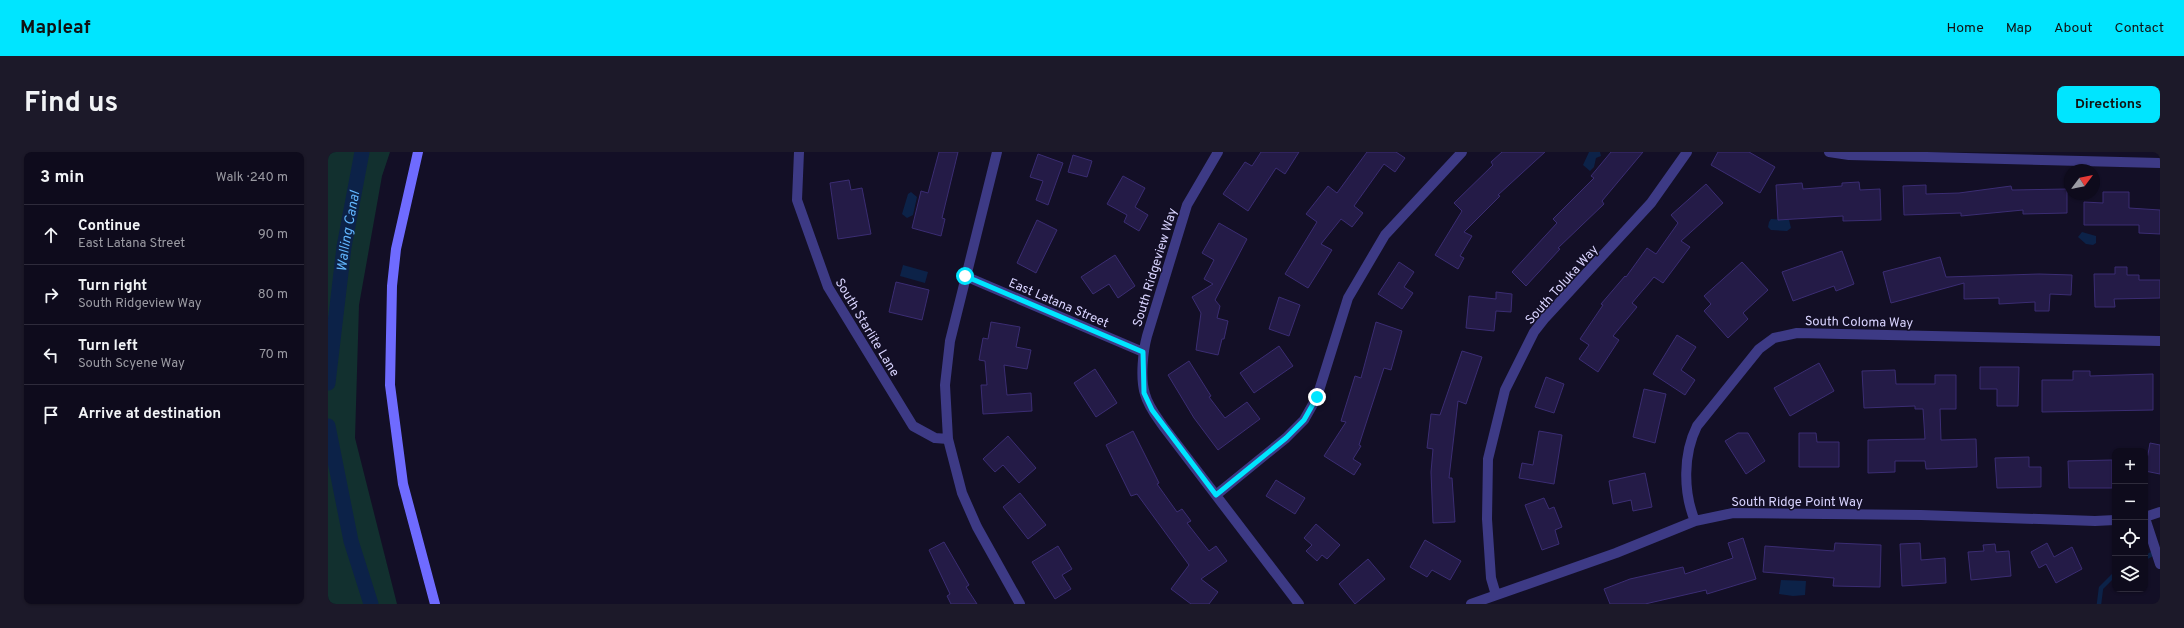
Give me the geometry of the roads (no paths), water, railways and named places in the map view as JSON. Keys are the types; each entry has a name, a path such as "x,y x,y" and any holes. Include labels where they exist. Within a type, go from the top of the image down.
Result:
{"street":[{"path":"418,152 396,249 392,286 390,385 403,484 435,604"},
{"name":"South Starlite Lane","path":"799,152 797,200 828,287 913,426 935,438 948,440"},
{"path":"997,152 950,341 945,385 948,440 962,493 977,527 1020,604"},
{"name":"South Ridgeview Way","path":"1216,495 1152,410 1144,393 1143,352 1187,205 1218,152"},
{"path":"1299,604 1216,495 1286,438 1304,420 1317,397 1348,298 1385,235 1462,152"},
{"name":"South Toluka Way","path":"1496,595 1491,578 1486,480 1490,452 1505,390 1534,332 1545,318 1651,204 1687,152"},
{"path":"1828,152 1849,154 2160,163"},
{"name":"East Latana Street","path":"965,276 1143,352"},
{"name":"South Coloma Way","path":"1695,521 1690,508 1687,488 1690,441 1697,426 1759,349 1774,338 1797,333 2160,341"},
{"name":"South Ridge Point Way","path":"1471,604 1616,553 1695,521 1733,512 1922,515 2095,521 2112,520"},
{"path":"2148,517 2160,512"},
{"path":"2146,520 2160,564"}],"water":[{"path":"1589,152 1600,152 1601,156 1596,158 1594,167 1590,171 1583,165"},
{"path":"911,192 917,197 913,215 907,218 902,214 908,194"},
{"path":"1771,219 1789,220 1791,228 1787,231 1771,230 1768,227"},
{"path":"2082,232 2096,236 2096,243 2093,245 2086,244 2078,237"},
{"path":"903,265 928,272 925,283 900,276"},
{"path":"1781,580 1806,581 1805,595 1793,596 1779,594"}],"waterway":[{"name":"Walling Canal","path":"328,383 344,247 362,152"},
{"name":"Walling Canal","path":"328,426 351,541 371,604"},
{"path":"2148,556 2157,551"},
{"path":"2099,604 2101,588 2112,577"}]}
